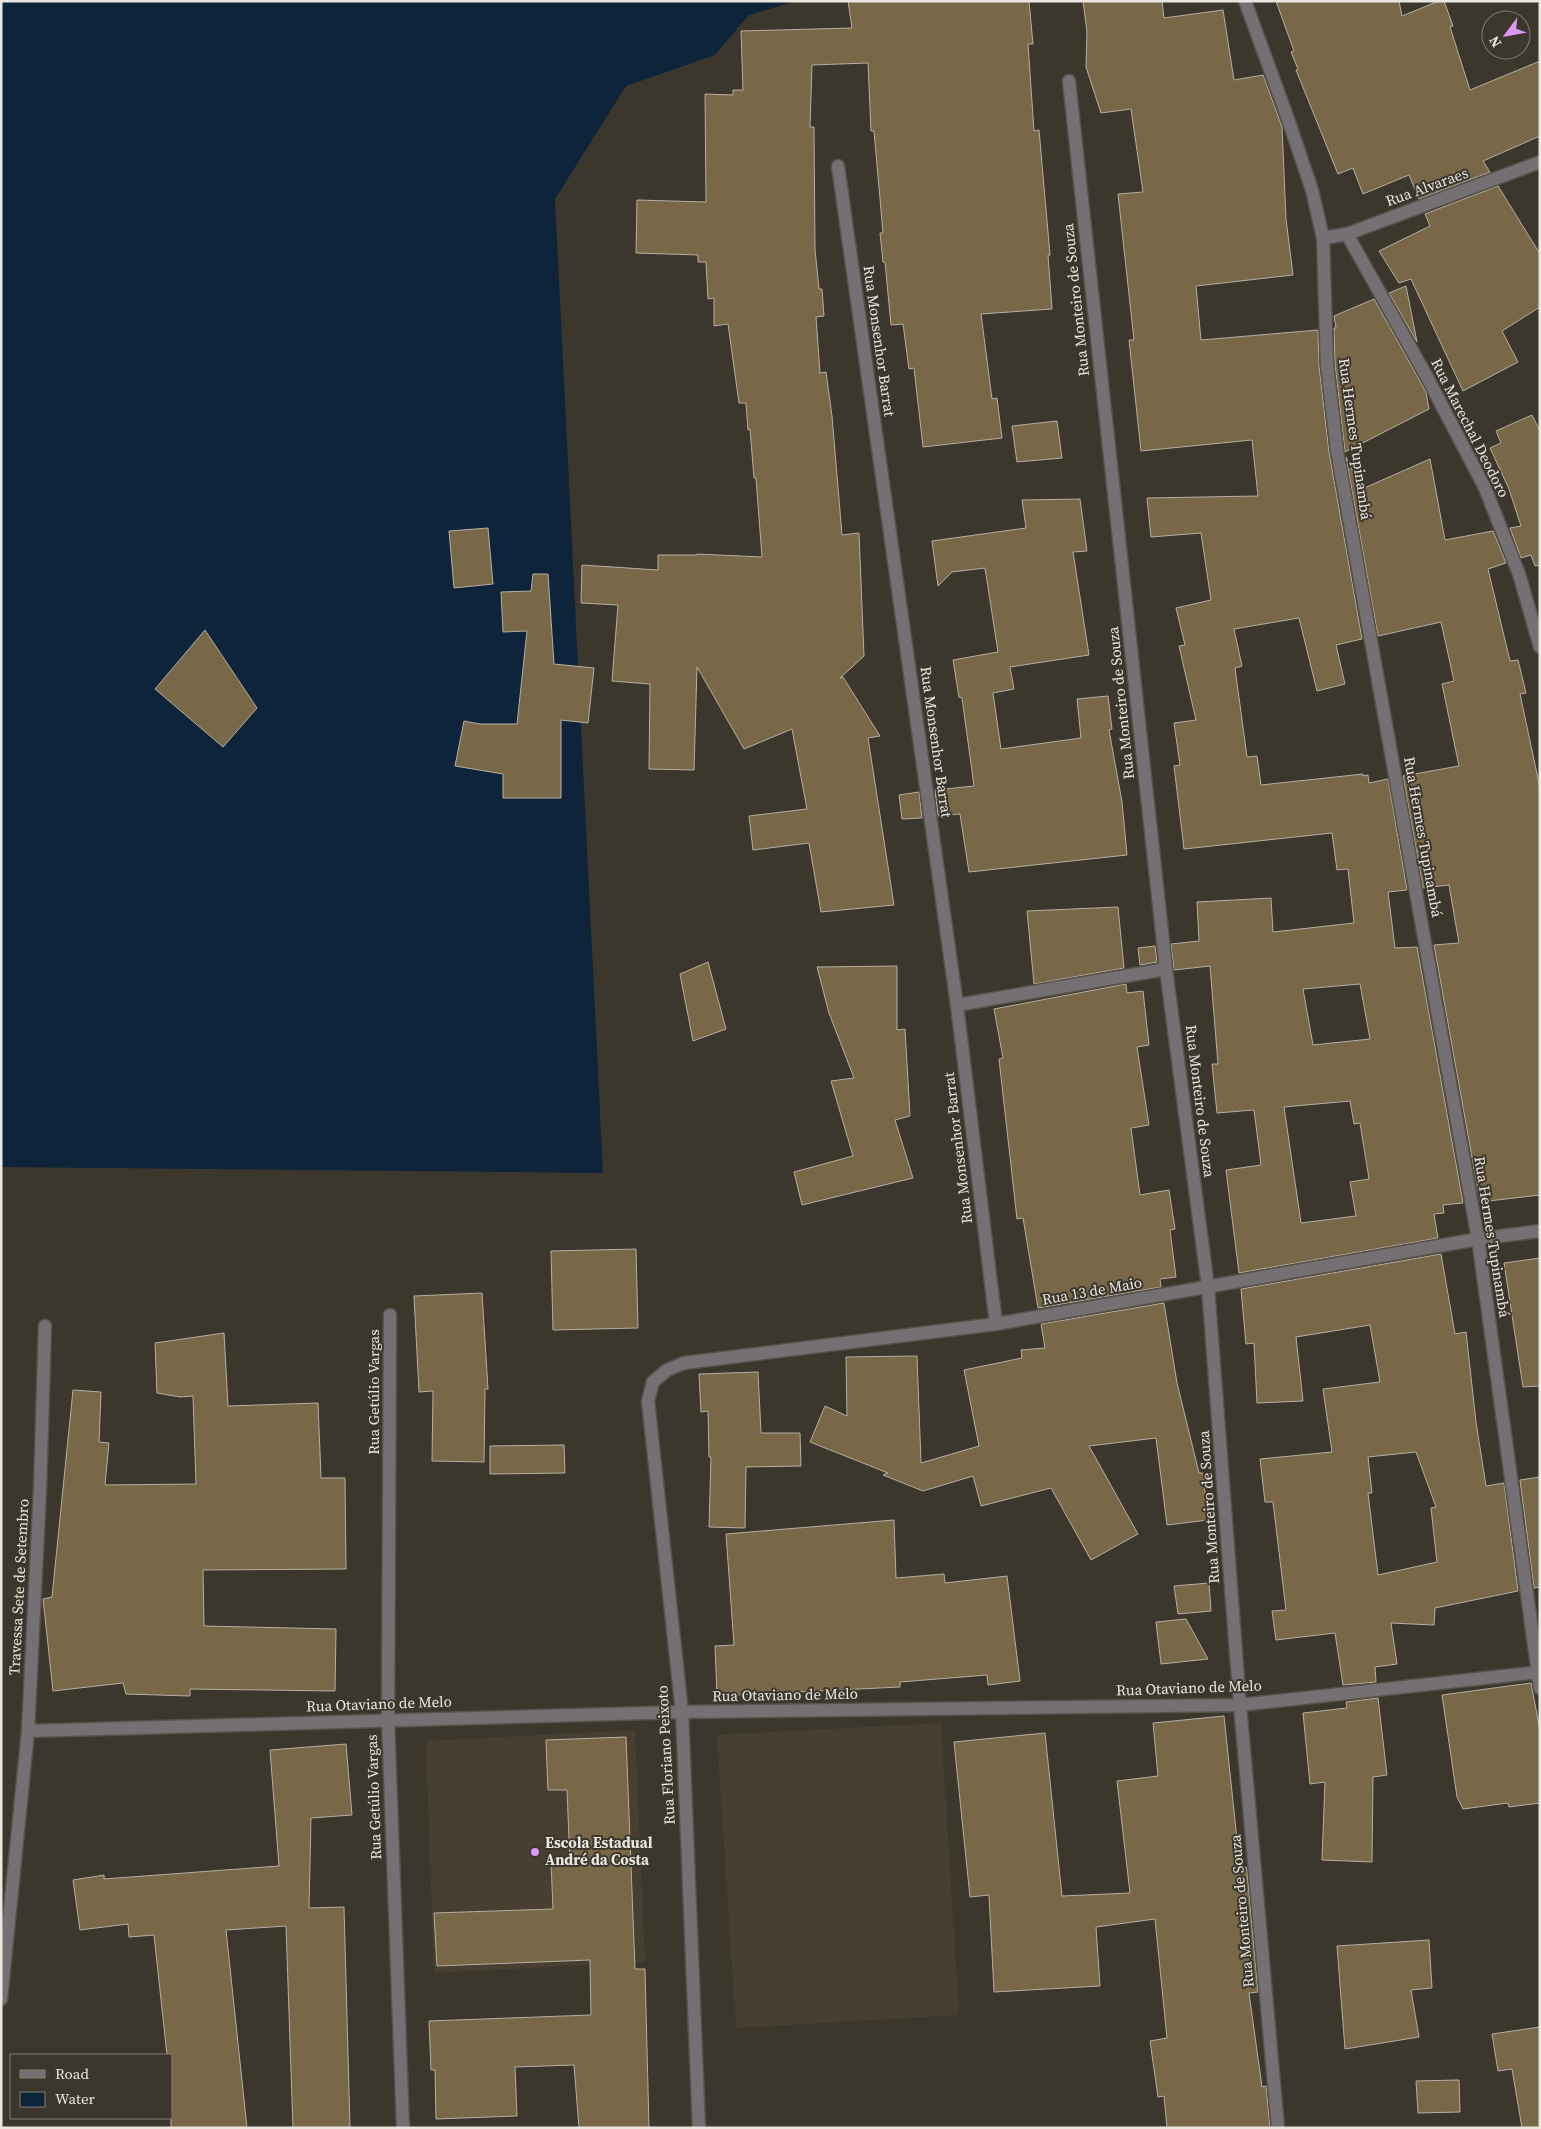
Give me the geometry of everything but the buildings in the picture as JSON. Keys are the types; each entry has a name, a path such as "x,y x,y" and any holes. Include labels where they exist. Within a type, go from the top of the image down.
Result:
{"street":[{"name":"Rua Hermes Tupinambá","path":"1245,1 1312,190 1324,238 1327,365 1337,450 1478,1239 1540,1688"},
{"name":"Rua Monteiro de Souza","path":"1069,81 1166,969 1208,1286 1240,1705 1278,2128"},
{"name":"Rua Alvaraes","path":"1324,238 1347,234 1539,164"},
{"name":"Rua Monsenhor Barrat","path":"838,166 957,1005 996,1324"},
{"name":"Rua Marechal Deodoro","path":"1347,234 1428,379 1485,488 1519,574 1540,646"},
{"path":"957,1005 1166,969"},
{"name":"Rua 13 de Maio","path":"653,1382 666,1370 684,1363 996,1324 1478,1239 1540,1231"},
{"name":"Rua Getúlio Vargas","path":"390,1315 388,1720 403,2128"},
{"name":"Travessa Sete de Setembro","path":"1,1999 28,1731 40,1489 45,1326"},
{"name":"Rua Floriano Peixoto","path":"653,1382 648,1401 682,1712 699,2128"},
{"name":"Rua Otaviano de Melo","path":"28,1731 682,1712 1240,1705 1538,1672"}],"shaded area":[{"path":"941,1723 959,2015 736,2028 717,1735"},
{"name":"Escola Estadual André da Costa","path":"635,1730 645,1962 434,1973 426,1741"}],"water":[{"path":"1,1 796,1 749,15 715,55 626,86 555,199 603,1173 1,1167"}],"place":[{"name":"Escola Estadual André da Costa","path":"535,1852"}]}
